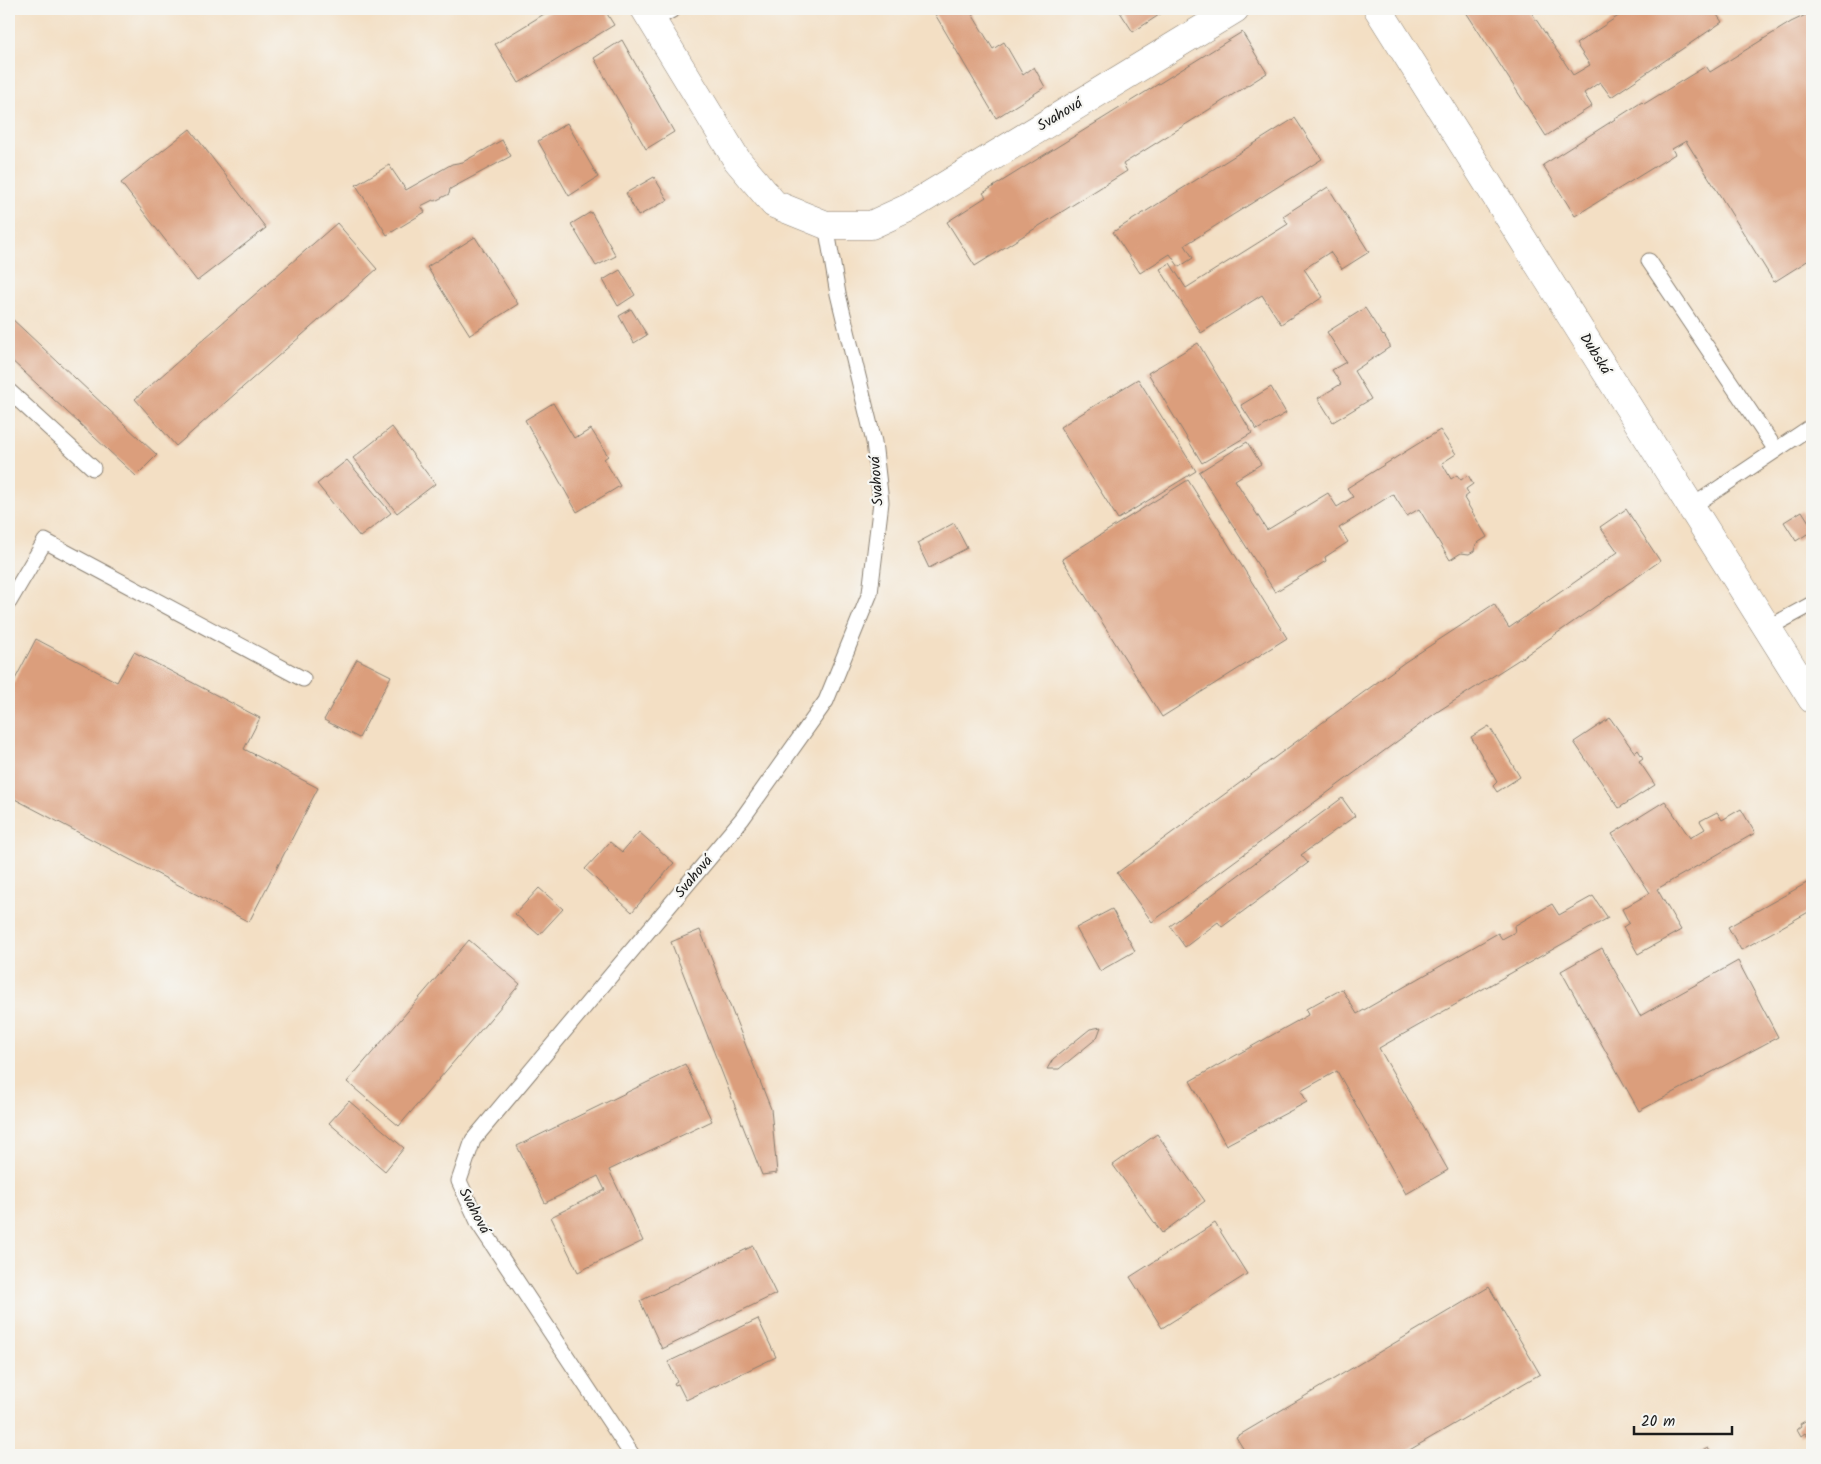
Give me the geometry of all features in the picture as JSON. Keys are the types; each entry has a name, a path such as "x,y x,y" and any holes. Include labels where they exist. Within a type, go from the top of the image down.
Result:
{"street":[{"name":"Svahová","path":"657,13 737,160 774,204 826,225 871,225 910,207 1235,9"},
{"name":"Dubská","path":"1378,9 1812,699"}],"lane":[{"name":"Svahová","path":"632,1455 479,1224 459,1181 473,1140 742,819 826,702 870,593 881,502 874,442 838,294 826,225"},
{"path":"1649,261 1776,450"},
{"path":"9,391 93,468"},
{"path":"1691,507 1812,426"},
{"path":"9,602 45,541 303,679"},
{"path":"1768,628 1812,604"}],"building":[{"path":"548,9 604,9 614,25 519,83 495,44 549,11"},
{"path":"932,9 969,9 993,49 1004,42 1023,75 1034,67 1045,87 996,118"},
{"path":"1118,9 1159,9 1162,13 1133,32"},
{"path":"1464,9 1529,9 1573,75 1590,65 1576,44 1629,9 1713,9 1722,22 1611,97 1600,82 1584,93 1592,106 1546,136"},
{"path":"1812,12 1812,46 1807,48 1812,56 1812,258 1774,282 1686,141 1672,149 1675,154 1575,216 1543,165 1642,102 1644,104 1706,66 1710,72 1791,22"},
{"path":"1242,32 1267,73 1123,164 1127,171 975,266 947,222 986,197 983,193"},
{"path":"622,40 674,132 646,149 594,58"},
{"path":"1295,118 1322,159 1185,245 1193,258 1179,267 1170,254 1140,273 1113,232"},
{"path":"567,123 598,177 569,196 538,141"},
{"path":"190,129 266,228 197,281 121,183"},
{"path":"502,140 511,156 450,189 449,194 421,206 425,212 387,235 356,185 389,165 406,190 452,164 463,162"},
{"path":"654,177 668,200 638,216 626,193"},
{"path":"1328,187 1369,252 1342,269 1330,252 1304,269 1323,297 1281,324 1262,295 1201,333 1160,269 1170,263 1186,288 1288,224 1283,216"},
{"path":"591,212 616,256 596,266 571,224"},
{"path":"337,223 377,269 176,446 135,399"},
{"path":"475,237 518,304 470,335 427,267"},
{"path":"620,270 635,295 618,306 603,280"},
{"path":"1365,308 1390,347 1354,371 1371,399 1333,422 1318,398 1341,384 1332,370 1346,362 1327,332"},
{"path":"631,309 647,335 634,343 619,316"},
{"path":"9,316 157,455 136,476 9,358"},
{"path":"1198,343 1252,433 1202,463 1148,373"},
{"path":"1138,379 1196,471 1118,519 1060,427"},
{"path":"1271,387 1286,413 1257,430 1241,405"},
{"path":"553,403 574,438 591,429 608,456 604,459 620,486 577,512 525,420"},
{"path":"392,427 435,484 397,513 353,458"},
{"path":"1440,430 1456,454 1442,463 1451,479 1457,475 1461,480 1468,475 1473,484 1466,489 1469,494 1464,498 1487,537 1476,544 1474,551 1469,554 1461,553 1450,560 1419,509 1407,516 1393,494 1339,528 1348,542 1325,557 1326,561 1275,592 1199,472 1247,442 1261,464 1235,480 1267,530 1328,493 1337,507 1353,497 1347,488"},
{"path":"347,460 391,513 360,537 317,484"},
{"path":"1188,480 1287,638 1162,717 1062,559"},
{"path":"1626,509 1660,561 1526,655 1437,712 1152,922 1117,873 1405,662 1494,604 1509,628 1618,552 1600,527"},
{"path":"1802,511 1812,527 1812,531 1796,541 1784,522"},
{"path":"954,523 967,548 929,568 917,543"},
{"path":"36,639 117,682 134,652 260,718 244,749 318,788 249,922 9,796 9,691"},
{"path":"357,659 391,676 359,738 324,720"},
{"path":"1610,718 1635,753 1638,750 1643,758 1639,761 1655,785 1619,808 1574,742"},
{"path":"1489,726 1520,777 1497,792 1493,786 1497,782 1471,737"},
{"path":"1342,798 1355,816 1301,855 1308,863 1222,927 1218,922 1185,947 1170,926"},
{"path":"1665,801 1690,838 1705,829 1700,821 1717,812 1722,820 1741,809 1755,833 1657,889 1681,930 1638,954 1623,927 1629,923 1622,909 1650,893 1612,834"},
{"path":"639,832 674,863 632,912 585,869 610,842 622,852"},
{"path":"1812,880 1812,910 1741,950 1728,927"},
{"path":"539,888 563,909 539,935 515,914"},
{"path":"1593,896 1608,918 1379,1048 1448,1170 1406,1194 1337,1071 1301,1091 1307,1102 1226,1145 1190,1081 1308,1015 1306,1009 1342,989 1357,1014 1498,933 1502,939 1515,932 1514,926 1552,904 1559,915"},
{"path":"1112,909 1135,951 1100,971 1076,928"},
{"path":"700,930 771,1109 777,1173 762,1175 671,942"},
{"path":"469,940 520,984 399,1126 347,1082"},
{"path":"1602,948 1640,1016 1738,961 1778,1037 1639,1111 1561,971"},
{"path":"1101,1027 1097,1038 1059,1069 1047,1069 1053,1059 1090,1029"},
{"path":"685,1064 712,1121 609,1170 643,1241 578,1272 551,1217 605,1190 598,1176 545,1203 517,1146"},
{"path":"349,1101 404,1148 385,1171 329,1123"},
{"path":"1157,1134 1205,1201 1162,1233 1113,1165"},
{"path":"1215,1223 1247,1274 1162,1328 1130,1277"},
{"path":"753,1246 776,1294 662,1349 640,1301"},
{"path":"1489,1287 1540,1374 1401,1455 1247,1455 1236,1437"},
{"path":"758,1319 776,1357 686,1400 678,1384 675,1385 674,1383 677,1381 668,1362"},
{"path":"1812,1417 1812,1435 1808,1437 1805,1433 1801,1436 1797,1429 1801,1426 1800,1424"},
{"path":"1708,1448 1712,1455 1694,1455"}]}
